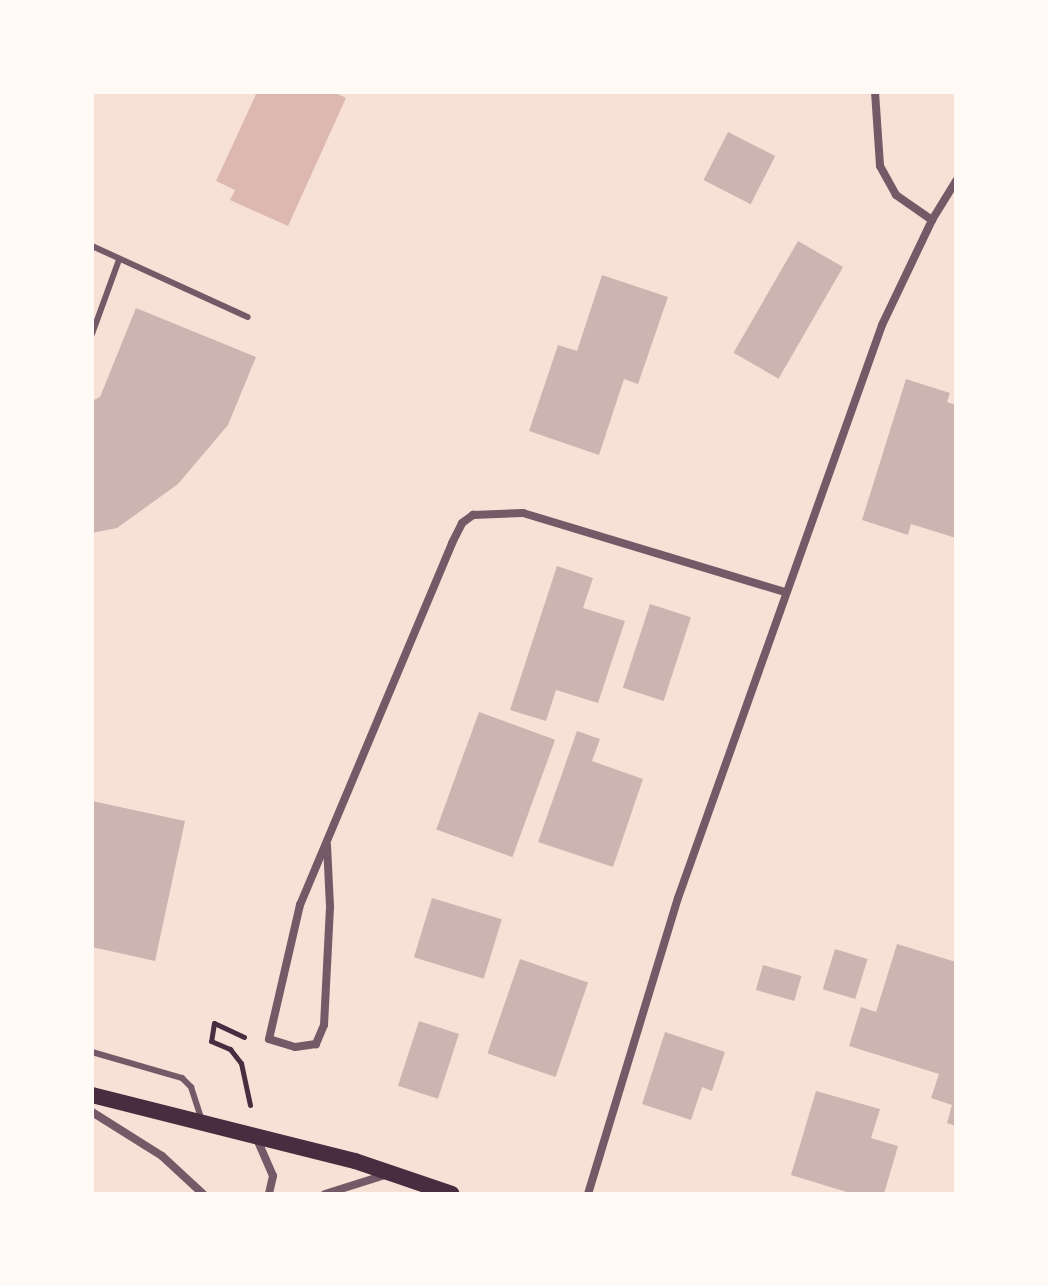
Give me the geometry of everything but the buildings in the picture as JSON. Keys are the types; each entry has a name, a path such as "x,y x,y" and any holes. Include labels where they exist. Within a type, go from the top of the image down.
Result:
{"main road":[{"path":"92,1095 394,1172 452,1194"}],"street":[{"path":"875,92 880,166 896,195 932,220"},
{"path":"588,1194 678,898 785,592 882,325 932,220 956,181"},
{"path":"327,845 330,907 321,1035 316,1044 306,1047 269,1039 300,905 452,543 462,523 473,515 523,513 785,592"},
{"path":"92,1112 162,1156 203,1194"},
{"path":"256,1137 273,1176 269,1194"},
{"path":"325,1194 394,1172"}],"lane":[{"path":"92,246 248,317"},
{"path":"92,334 119,260"},
{"path":"92,1052 182,1078 191,1087 203,1123"}],"path":[{"path":"256,1137 241,1063 230,1049 211,1041 214,1023 259,1045 269,1039"}],"shaded area":[{"path":"257,92 334,92 346,98 288,226 230,200 235,190 216,181"}]}
